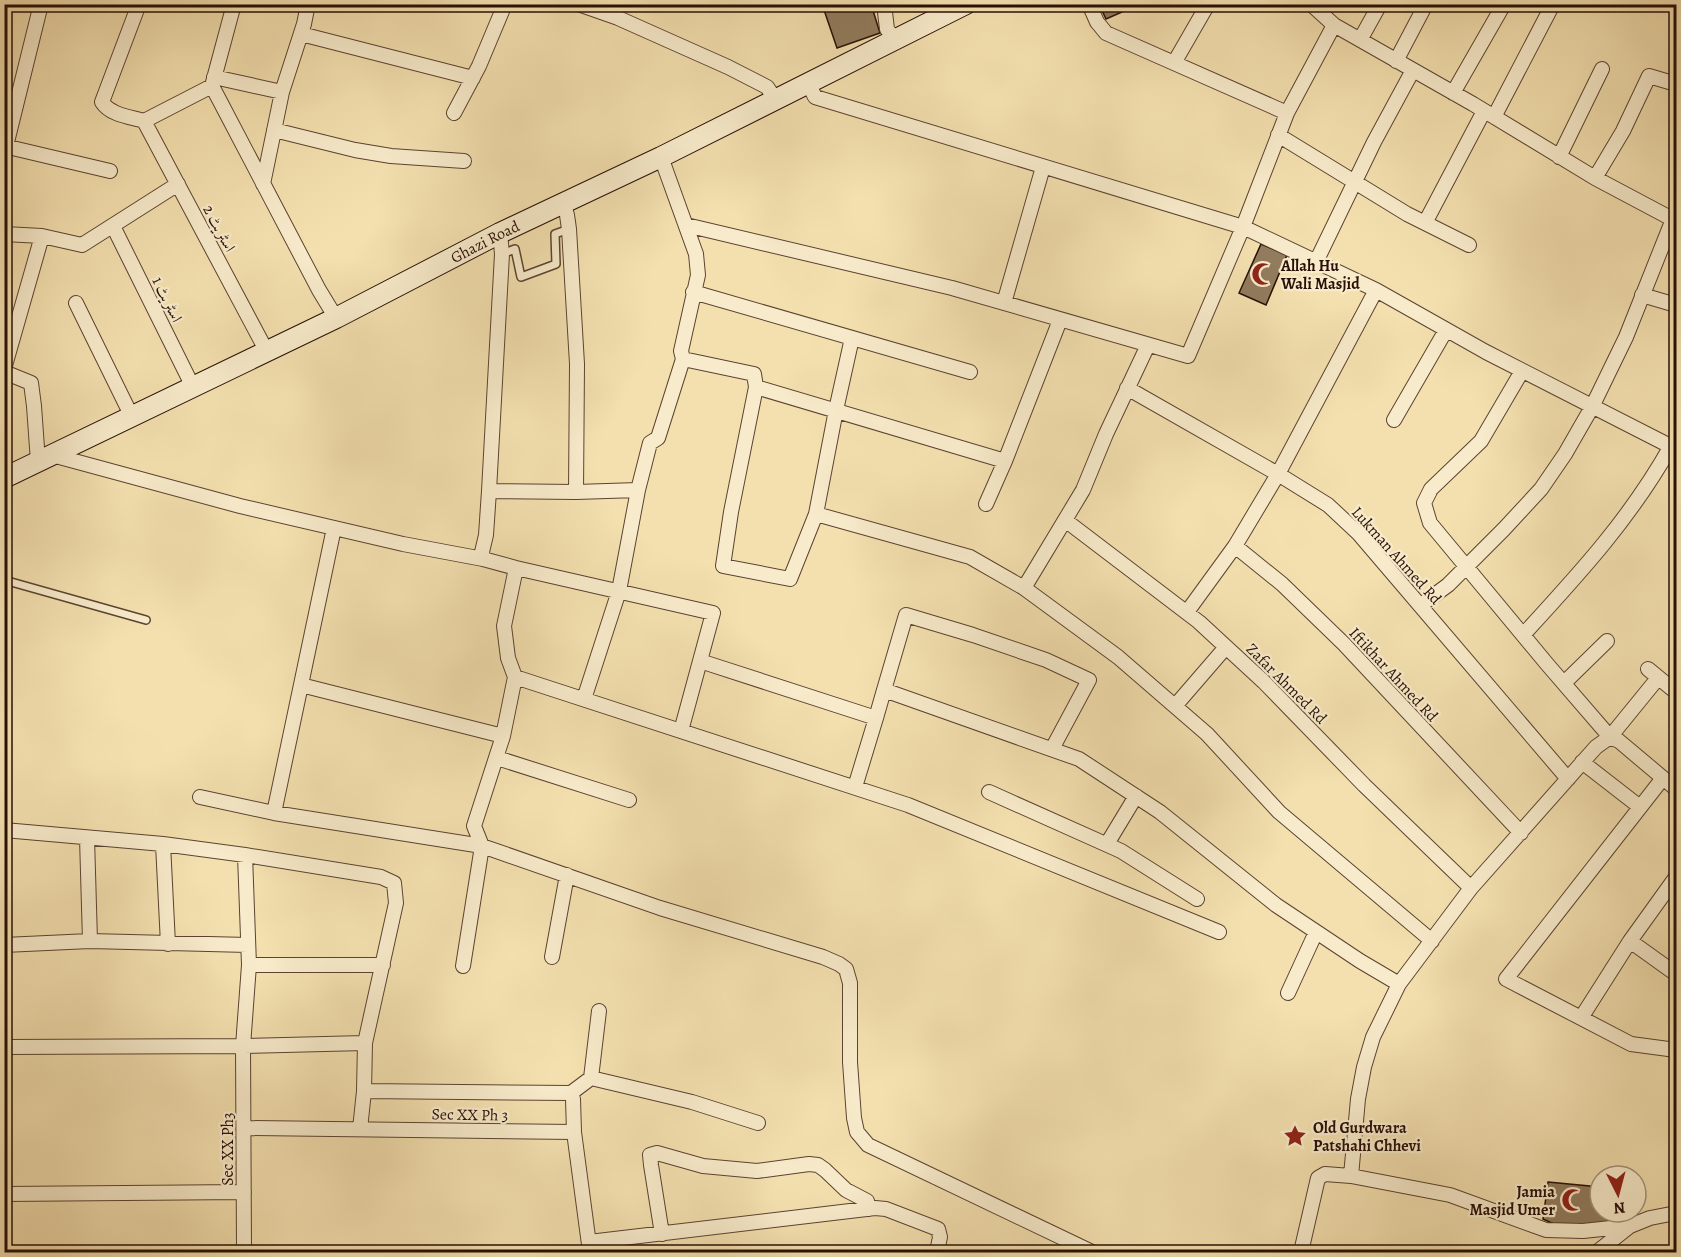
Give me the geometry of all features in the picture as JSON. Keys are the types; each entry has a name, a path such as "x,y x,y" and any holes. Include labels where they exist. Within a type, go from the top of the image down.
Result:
{"main road":[{"name":"Ghazi Road","path":"4,478 267,352 500,233 662,157 966,4"}],"street":[{"path":"41,4 5,146 110,171"},
{"path":"139,4 102,102 105,108 144,121 213,81 282,92"},
{"path":"234,4 213,81 263,184 336,318"},
{"path":"263,184 282,92 308,4"},
{"path":"454,113 505,4"},
{"path":"578,4 618,18 728,67 767,87 775,99"},
{"path":"884,4 887,29 894,39"},
{"path":"1089,4 1097,22 1106,33 1287,113"},
{"path":"1174,63 1208,4"},
{"path":"1311,4 1334,25 1595,178 1675,220 1626,337 1592,407 1541,489 1467,567 1421,605"},
{"path":"1360,40 1380,4"},
{"path":"1396,61 1426,4"},
{"path":"1453,93 1504,4"},
{"path":"1425,223 1553,4"},
{"path":"686,225 952,288 1188,356 1287,113 1334,25"},
{"path":"301,34 472,78"},
{"path":"1559,157 1602,69"},
{"path":"1316,261 1374,142 1413,70"},
{"path":"1595,178 1623,131 1649,76 1677,84"},
{"path":"808,82 815,97 1242,228 1376,290 1522,371 1674,448 1618,527 1584,569 1523,635"},
{"name":"اسٹریٹ 2","path":"144,121 267,352"},
{"path":"274,130 355,150 391,156 464,161"},
{"path":"1278,135 1407,214 1469,245"},
{"path":"584,699 619,591 638,490 650,443 658,438 682,359 681,351 698,275 696,254 662,157"},
{"path":"1004,303 1043,167"},
{"path":"4,234 42,236 82,245 178,184"},
{"path":"563,203 569,229 578,364 576,492"},
{"name":"اسٹریٹ 1","path":"113,226 193,387"},
{"path":"483,559 489,492 502,254 500,233"},
{"path":"42,236 4,371 31,383 45,459 403,544 483,559 713,613 681,731"},
{"path":"1187,612 1234,546 1278,474 1376,290"},
{"path":"693,292 970,372"},
{"path":"1642,295 1677,305"},
{"path":"76,303 132,417"},
{"path":"986,504 1060,320"},
{"path":"1394,420 1446,330"},
{"path":"682,359 754,374 756,387 731,512 723,566 790,579 816,514 852,338"},
{"path":"1024,588 1083,490 1126,388 1148,345"},
{"path":"1522,371 1481,441 1431,489 1424,503 1430,523 1611,737 1619,741 1677,789"},
{"path":"756,387 1005,461"},
{"name":"Lukman Ahmed Rd","path":"1126,388 1328,505 1359,534 1568,779"},
{"path":"489,492 638,490"},
{"path":"816,514 970,557 1024,588 1118,657 1207,734 1280,812 1432,941"},
{"name":"Zafar Ahmed Rd","path":"1065,520 1187,612 1226,646 1364,785 1471,888"},
{"path":"274,813 334,528"},
{"name":"Iftikhar Ahmed Rd","path":"1234,546 1282,584 1344,644 1521,833"},
{"path":"463,966 482,846 474,826 497,758 515,677 508,658 504,626 516,568"},
{"path":"855,787 906,615 1046,660 1089,680 1052,749"},
{"path":"1564,683 1607,641"},
{"path":"1174,706 1226,646"},
{"path":"700,661 876,718"},
{"path":"1351,1176 1358,1099 1364,1067 1373,1037 1399,984 1471,888 1582,762 1596,747 1611,737 1653,674 1677,692"},
{"path":"515,677 908,805 1219,932"},
{"path":"301,685 503,736"},
{"path":"884,690 1079,759 1160,812 1276,905 1399,984"},
{"path":"497,758 629,800"},
{"path":"1582,762 1640,807"},
{"path":"1663,778 1506,979 1631,1044 1677,1050"},
{"path":"989,792 1121,850 1197,899"},
{"path":"1107,844 1136,796"},
{"path":"200,797 274,813 482,846 660,908 823,957 846,969 850,983 850,1062 854,1118 857,1132 862,1139 868,1145 1062,1246 1092,1252"},
{"path":"4,830 163,844 245,855 381,877 394,884 396,903 365,1043 360,1130"},
{"path":"87,838 90,941"},
{"path":"163,844 168,944"},
{"name":"Sec XX Ph3","path":"244,1252 243,1046 249,965 245,855"},
{"path":"552,957 567,875"},
{"path":"1581,1018 1630,941 1677,878"},
{"path":"1288,993 1316,932"},
{"path":"4,945 90,941 248,945"},
{"path":"1630,941 1677,974"},
{"path":"249,965 383,966"},
{"path":"591,1078 599,1011"},
{"path":"4,1047 365,1043"},
{"path":"364,1091 571,1093 591,1078 692,1102 758,1123"},
{"path":"571,1093 589,1247 662,1234 869,1209 886,1209 938,1228 940,1237 937,1252"},
{"name":"Sec XX Ph 3","path":"244,1128 574,1132"},
{"path":"662,1234 650,1155 657,1153 703,1166 757,1172 808,1164 818,1165 846,1190 867,1201 869,1209"},
{"path":"1301,1252 1315,1186 1318,1178 1325,1174 1351,1176 1450,1195 1546,1230 1583,1231 1630,1226 1650,1218 1677,1213"},
{"path":"4,1194 244,1192"},
{"path":"1597,1252 1630,1226"}],"lane":[{"path":"502,254 515,249 521,277 556,264 555,234 569,229"},
{"path":"4,580 146,620"}],"building":[{"path":"822,4 849,4 850,8 860,4 871,4 880,33 837,48"},
{"path":"1099,4 1138,4 1138,5 1106,19"},
{"name":"Allah Hu Wali Masjid","path":"1261,244 1287,255 1266,305 1239,293"},
{"name":"Jamia Masjid Umer","path":"1548,1182 1588,1186 1588,1224 1556,1225 1543,1219"}],"place":[{"name":"Allah Hu Wali Masjid","path":"1263,274"},
{"name":"Old Gurdwara Patshahi Chhevi","path":"1295,1136"},
{"name":"Jamia Masjid Umer","path":"1573,1200"}]}
